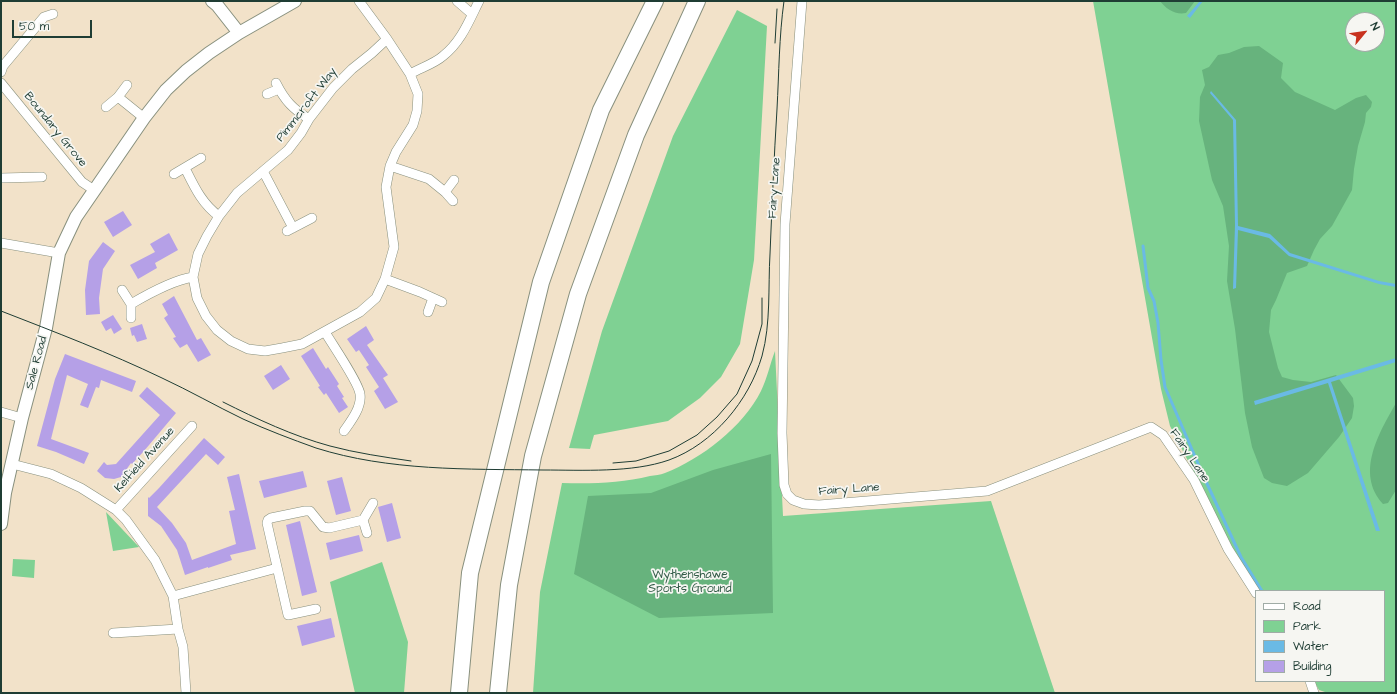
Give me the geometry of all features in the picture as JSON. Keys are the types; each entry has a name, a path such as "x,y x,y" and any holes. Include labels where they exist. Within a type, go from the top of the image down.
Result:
{"highway":[{"path":"459,693 470,573 541,282 601,110 654,1"},
{"path":"498,693 508,585 533,456 576,302 636,135 697,1"}],"main road":[{"name":"Sale Road","path":"1,524 5,493 22,418 45,334 59,253 76,217 144,118 166,90 186,71 209,53 239,33 295,1"},
{"path":"217,2 239,33"}],"street":[{"name":"Pimmcroft Way","path":"359,1 387,39 410,74 418,94 417,111 413,125 396,152 390,166 386,187 394,247 385,280 376,298 360,312 302,344 265,351 248,349 231,341 217,330 206,316 197,298 193,277 198,254 207,236 219,216 237,193 288,150 338,83 387,39"},
{"path":"457,1 472,14"},
{"path":"410,74 442,58 450,50 463,34 479,1"},
{"name":"Fairy Lane","path":"802,1 785,224 782,433 784,485 788,494 793,500 804,504 819,505 988,491 1151,427 1163,435 1194,480 1228,549 1255,591"},
{"path":"1,72 3,66 44,17 53,14"},
{"name":"Boundary Grove","path":"1,82 82,182 94,190"},
{"path":"106,107 118,97 127,85"},
{"path":"267,94 277,86 295,110 310,119"},
{"path":"118,97 144,118"},
{"path":"174,174 201,158"},
{"path":"390,166 429,179 445,192 453,201"},
{"path":"185,168 201,198 210,210 219,216"},
{"path":"263,171 290,229 312,218"},
{"path":"1,178 42,177"},
{"path":"445,192 454,180"},
{"path":"1,243 59,253"},
{"path":"131,304 144,296 182,279 193,277"},
{"path":"385,280 442,302"},
{"path":"122,290 131,304 131,318"},
{"path":"428,312 432,298"},
{"path":"325,332 355,382 360,394 358,406 354,416 344,430"},
{"path":"1,412 22,418"},
{"name":"Kelfield Avenue","path":"116,510 192,426"},
{"path":"12,464 51,474 85,490 116,510 126,520 155,560 173,596 178,629 183,647 186,693"},
{"path":"316,609 288,615 267,523 268,520 271,518 310,511 323,527 329,528 363,520 374,502"},
{"path":"363,520 367,533"},
{"path":"173,596 277,568"},
{"path":"113,633 178,629"},
{"path":"1310,682 1314,693"}],"green space":[{"path":"1093,1 1396,1 1396,693 1328,693 1319,690 1315,682 1385,682 1385,590 1257,590 1238,558 1170,426 1161,389"},
{"path":"1160,1 1195,1 1186,13 1178,13 1165,7"},
{"path":"737,10 767,26 754,260 740,344 721,377 700,398 668,421 594,435 590,449 569,448 602,331 673,136"},
{"path":"1259,46 1283,63 1281,78 1295,92 1335,110 1356,98 1366,95 1372,102 1371,107 1366,113 1358,146 1352,190 1332,226 1320,239 1307,266 1287,273 1271,310 1269,332 1278,368 1282,377 1311,382 1336,375 1353,398 1354,406 1352,418 1339,437 1308,473 1287,486 1272,483 1264,478 1252,447 1245,413 1235,329 1227,281 1229,246 1223,206 1212,180 1199,121 1200,97 1205,85 1202,70 1209,67 1218,55 1229,53 1244,47"},
{"name":"Wythenshawe Sports Ground","path":"775,351 783,516 991,501 1055,693 533,693 540,592 562,483 606,482 659,475 679,467 693,459 720,440 732,429 753,404 761,391"},
{"path":"1396,403 1396,490 1388,503 1383,504 1375,492 1371,479 1370,466 1377,440"},
{"path":"771,454 773,613 659,618 574,574 588,496 651,493 713,470"},
{"path":"106,512 139,547 113,551"},
{"path":"13,559 35,560 34,578 12,576"},
{"path":"382,562 408,642 404,693 355,693 330,582"}],"water":[{"path":"1200,1 1203,1 1190,18 1187,16"},
{"path":"1211,91 1236,120 1238,226 1270,234 1290,253 1379,281 1396,284 1396,287 1379,284 1289,256 1269,238 1238,230 1236,288 1233,289 1235,225 1233,120 1210,93"},
{"path":"1396,358 1396,362 1331,382 1380,531 1376,531 1328,383 1255,405 1254,401"}],"building":[{"path":"123,211 132,225 113,237 104,222"},
{"path":"169,233 178,250 155,263 157,268 138,279 130,265 155,252 150,244"},
{"path":"103,242 115,251 103,269 99,298 100,314 86,315 85,290 89,261"},
{"path":"174,296 197,340 201,338 211,355 198,362 187,344 180,348 173,338 176,337 164,318 168,315 162,304"},
{"path":"113,315 122,329 114,334 111,328 106,331 101,322"},
{"path":"142,324 147,339 137,342 134,335 132,336 130,328"},
{"path":"366,326 374,340 367,345 388,375 383,378 398,402 385,409 374,391 379,387 366,367 369,365 359,350 356,352 347,339"},
{"path":"313,348 326,369 328,367 339,384 337,386 348,407 339,413 326,393 324,395 318,387 320,386 301,356"},
{"path":"65,354 136,381 132,392 101,380 99,388 96,387 88,408 80,405 88,384 67,375 51,439 89,453 84,464 37,446 55,379"},
{"path":"281,365 290,379 273,390 264,376"},
{"path":"147,387 176,413 144,451 132,464 131,463 121,477 114,479 105,478 97,471 104,462 107,465 116,464 160,415 139,396"},
{"path":"204,438 225,457 218,465 206,454 157,507 172,523 186,543 192,560 236,544 229,511 235,510 227,477 239,474 256,549 230,555 232,560 185,575 177,550 161,526 148,516 148,497 149,498 159,488"},
{"path":"303,471 307,487 264,498 259,481"},
{"path":"342,477 351,511 336,515 327,481"},
{"path":"392,503 401,538 387,542 378,507"},
{"path":"300,521 317,592 302,596 286,525"},
{"path":"359,535 363,551 330,560 326,543"},
{"path":"331,618 335,637 302,646 297,626"}],"waterway":[{"path":"1143,246 1148,288 1154,301 1158,323 1165,387 1203,475 1241,557 1261,590"}],"tram line":[{"path":"1,311 122,360 261,427 316,448 344,456 400,465 457,469 607,470 639,467 669,460 685,453 700,443 727,419 748,389 762,356 768,318 779,55 784,1"},
{"path":"775,43 777,9"},
{"path":"613,463 636,461 669,451 697,435 717,417 737,394 752,361 762,324 762,298"},
{"path":"223,402 275,427 316,442 360,453 411,461"}]}
